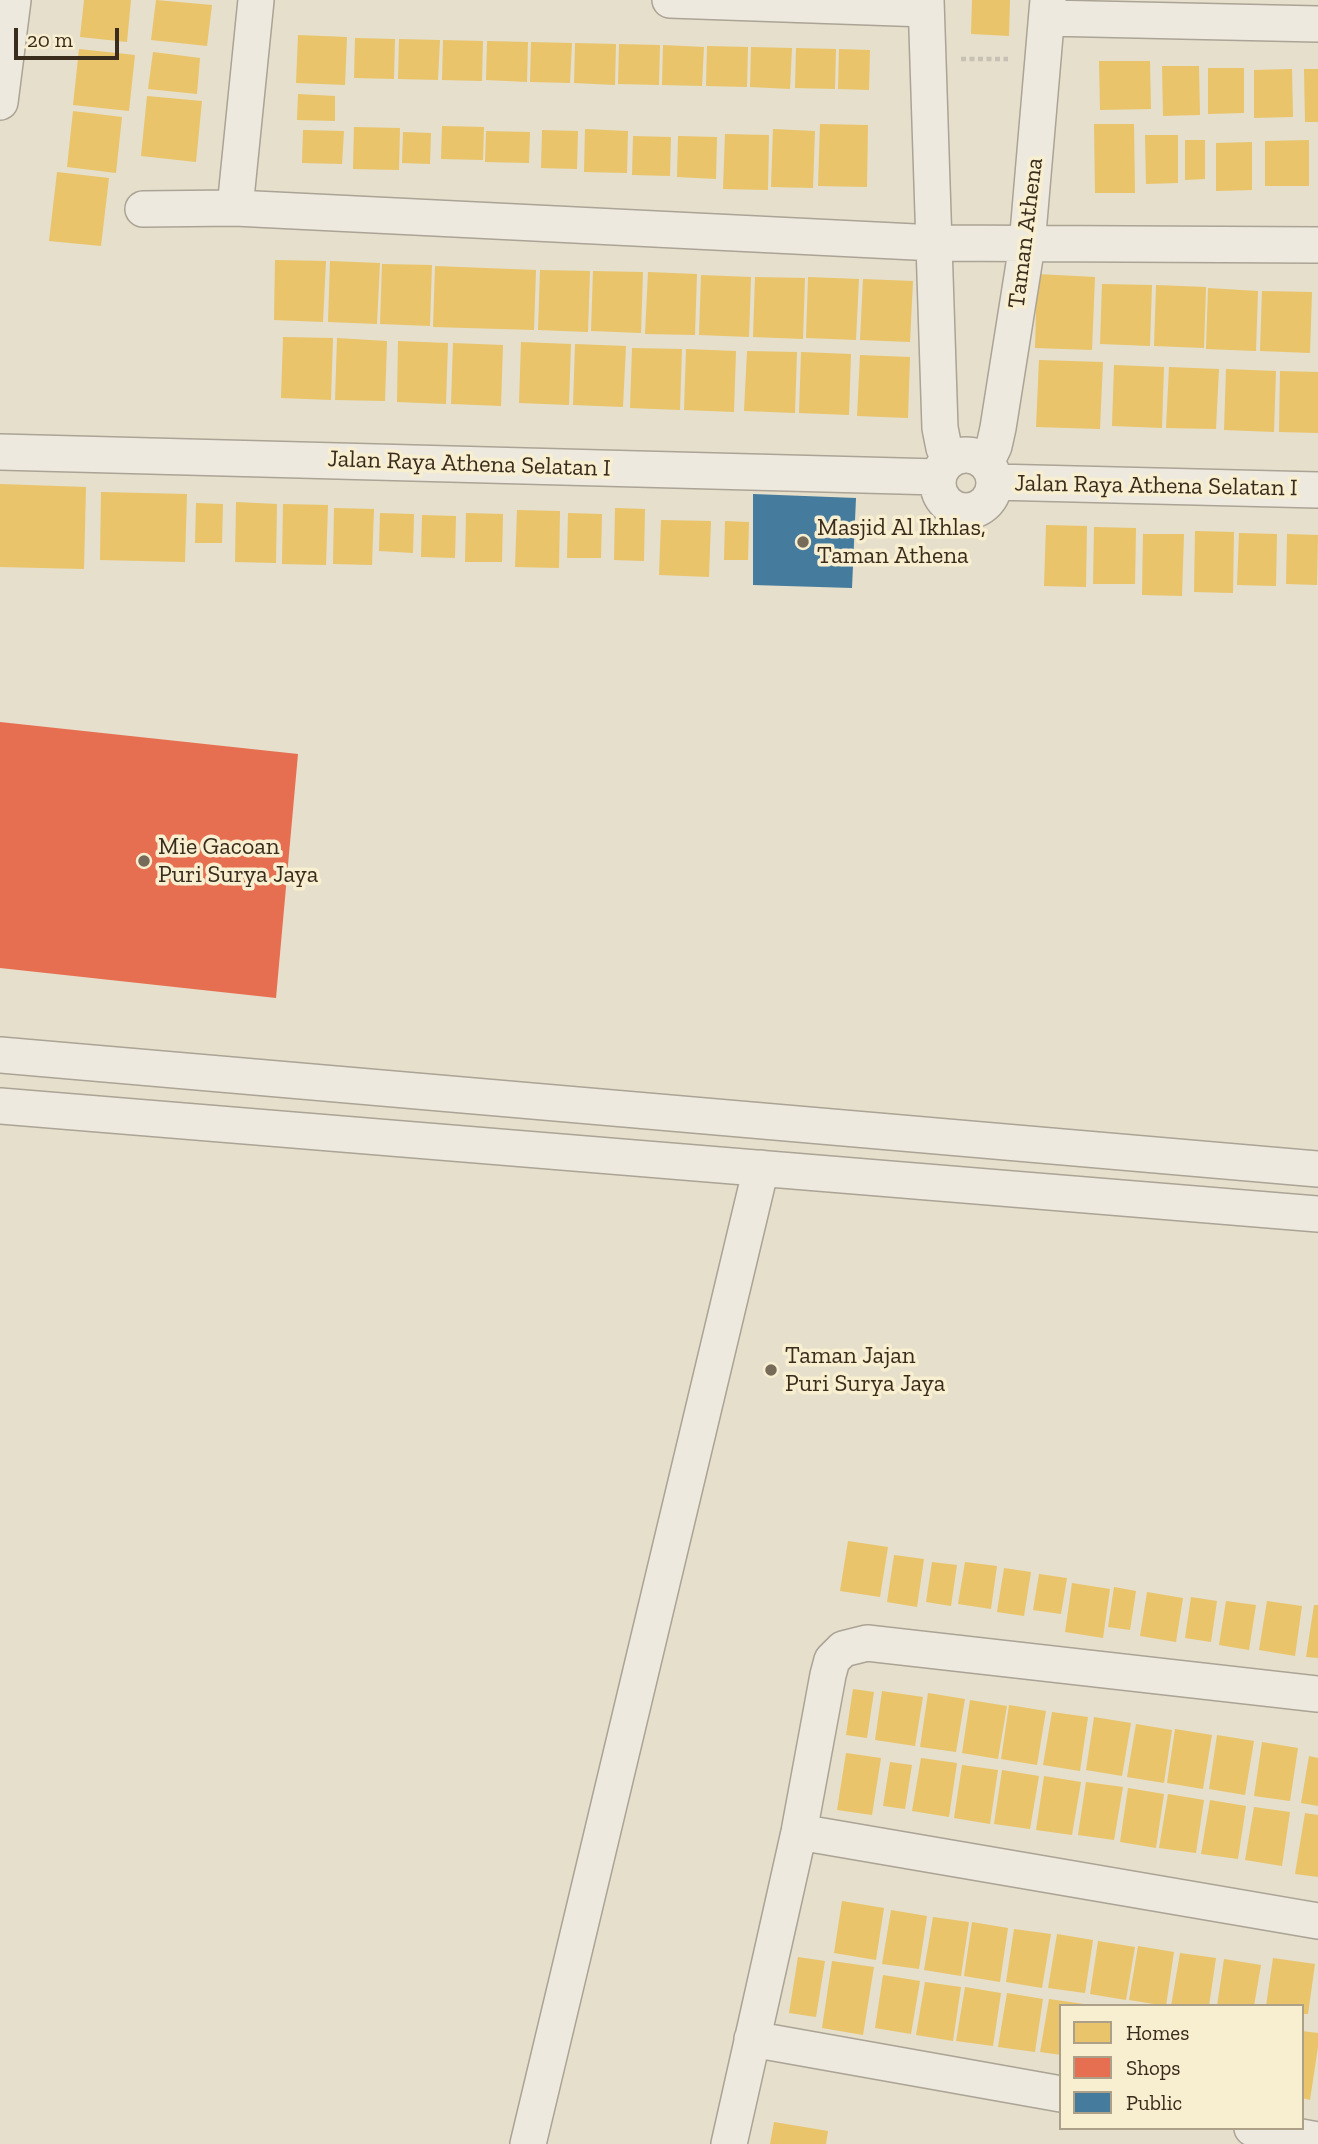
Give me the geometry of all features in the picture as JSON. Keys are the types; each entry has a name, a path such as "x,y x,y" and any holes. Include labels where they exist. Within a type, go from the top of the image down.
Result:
{"street":[{"path":"0,102 13,0"},
{"path":"235,208 256,0"},
{"path":"670,0 926,4 940,428 944,448 944,469 938,489 952,508 963,511 986,503 992,494 990,473 975,456 961,455 944,469"},
{"path":"1048,9 1318,24"},
{"name":"Taman Athena","path":"990,473 1027,245 1048,9"},
{"path":"143,209 235,208 935,243 1318,244"},
{"name":"Jalan Raya Athena Selatan I","path":"0,452 944,469"},
{"name":"Jalan Raya Athena Selatan I","path":"990,473 1318,490"},
{"path":"0,1055 1318,1169"},
{"path":"0,1106 1318,1214"},
{"path":"528,2144 761,1168"},
{"path":"729,2144 799,1832 832,1660 843,1648 867,1643 1318,1694"},
{"path":"799,1832 1318,1921"},
{"path":"752,2039 1059,2094"},
{"path":"1263,2130 1315,2139"}],"path":[{"path":"929,58 1044,60"}],"building: Homes":[{"path":"84,0 131,0 127,42 80,37"},
{"path":"156,0 212,5 207,46 151,40"},
{"path":"972,0 1010,0 1009,36 971,34"},
{"path":"298,35 347,37 345,85 296,83"},
{"path":"355,38 395,39 394,79 354,78"},
{"path":"399,39 440,40 438,80 398,79"},
{"path":"443,40 483,41 482,81 442,80"},
{"path":"487,41 528,42 527,82 486,80"},
{"path":"531,42 572,43 570,83 530,82"},
{"path":"575,43 616,44 615,85 574,83"},
{"path":"619,44 660,45 659,85 618,84"},
{"path":"663,45 704,47 702,86 662,85"},
{"path":"707,46 748,47 747,87 706,86"},
{"path":"751,47 792,48 790,89 750,87"},
{"path":"796,48 836,49 835,89 795,88"},
{"path":"79,49 135,55 129,111 73,105"},
{"path":"839,49 870,50 869,90 838,89"},
{"path":"153,52 200,58 197,94 148,89"},
{"path":"1099,61 1150,61 1151,109 1100,110"},
{"path":"1162,66 1199,66 1200,115 1163,116"},
{"path":"1208,68 1244,68 1244,113 1208,114"},
{"path":"1292,69 1293,117 1254,118 1254,70"},
{"path":"1304,69 1318,69 1318,122 1305,122"},
{"path":"298,94 335,96 335,121 297,120"},
{"path":"147,96 202,101 196,162 141,156"},
{"path":"73,111 122,117 116,173 67,167"},
{"path":"820,124 868,125 867,187 818,186"},
{"path":"1094,124 1134,124 1135,193 1095,193"},
{"path":"442,126 484,127 483,160 441,159"},
{"path":"354,127 400,128 399,170 353,169"},
{"path":"585,129 628,131 627,173 584,172"},
{"path":"773,129 815,131 813,188 771,187"},
{"path":"303,130 344,131 342,164 302,163"},
{"path":"542,130 578,131 577,169 541,168"},
{"path":"486,131 530,132 529,163 485,162"},
{"path":"403,132 431,133 430,164 402,163"},
{"path":"725,134 769,135 768,190 723,189"},
{"path":"1145,135 1178,135 1178,183 1146,184"},
{"path":"633,136 671,137 670,176 632,175"},
{"path":"678,136 717,137 716,179 677,177"},
{"path":"1185,140 1205,140 1205,179 1185,180"},
{"path":"1309,140 1309,186 1265,186 1265,141"},
{"path":"1252,142 1252,190 1216,191 1216,143"},
{"path":"57,172 109,178 101,246 49,241"},
{"path":"275,260 326,261 323,322 274,320"},
{"path":"330,261 380,263 377,324 328,322"},
{"path":"382,264 432,265 430,326 380,324"},
{"path":"435,266 536,270 534,330 433,327"},
{"path":"540,270 590,271 588,332 538,330"},
{"path":"593,271 643,272 641,333 591,331"},
{"path":"648,272 697,274 695,335 645,334"},
{"path":"1037,274 1095,277 1092,350 1035,348"},
{"path":"701,275 751,277 749,337 699,335"},
{"path":"755,277 805,278 803,339 753,337"},
{"path":"808,277 859,279 856,340 806,338"},
{"path":"863,279 913,281 910,342 860,340"},
{"path":"1102,284 1152,285 1150,346 1100,344"},
{"path":"1156,285 1206,287 1204,348 1154,346"},
{"path":"1208,288 1258,291 1256,351 1206,349"},
{"path":"1262,291 1312,292 1310,353 1260,351"},
{"path":"283,337 333,338 331,400 281,398"},
{"path":"337,338 387,341 385,401 335,400"},
{"path":"398,341 448,343 446,404 397,402"},
{"path":"521,342 571,344 569,405 519,403"},
{"path":"453,343 503,345 501,406 451,404"},
{"path":"575,344 626,346 623,407 573,405"},
{"path":"632,348 682,349 680,410 630,408"},
{"path":"686,349 736,351 734,412 684,410"},
{"path":"747,351 797,352 795,413 744,411"},
{"path":"801,352 851,354 849,415 799,413"},
{"path":"860,355 910,357 908,418 857,416"},
{"path":"1039,360 1103,362 1100,429 1036,427"},
{"path":"1114,365 1164,367 1162,428 1112,426"},
{"path":"1169,367 1219,369 1216,429 1166,428"},
{"path":"1226,369 1276,371 1274,432 1224,430"},
{"path":"1280,371 1318,372 1318,433 1279,432"},
{"path":"0,484 86,487 84,569 0,567"},
{"path":"101,492 187,494 185,562 100,560"},
{"path":"236,502 277,504 276,563 235,562"},
{"path":"196,503 223,504 222,543 195,543"},
{"path":"283,504 328,505 326,565 282,564"},
{"path":"334,508 374,509 372,565 333,564"},
{"path":"615,508 645,509 644,561 614,560"},
{"path":"517,510 560,511 559,568 515,567"},
{"path":"380,513 414,514 413,553 379,551"},
{"path":"466,513 503,514 502,562 465,562"},
{"path":"568,513 602,514 601,558 567,558"},
{"path":"422,515 456,516 455,558 421,557"},
{"path":"661,520 711,521 709,577 659,575"},
{"path":"725,521 749,522 748,560 724,560"},
{"path":"1046,525 1087,526 1086,587 1044,586"},
{"path":"1094,527 1136,528 1135,584 1093,584"},
{"path":"1195,531 1234,532 1233,593 1194,592"},
{"path":"1239,533 1277,534 1276,586 1237,585"},
{"path":"1143,534 1184,534 1182,596 1142,595"},
{"path":"1287,534 1318,535 1317,585 1286,584"},
{"path":"848,1541 888,1547 880,1597 840,1591"},
{"path":"894,1555 924,1559 917,1607 887,1602"},
{"path":"932,1562 957,1565 951,1606 926,1602"},
{"path":"965,1562 997,1566 991,1609 958,1604"},
{"path":"1004,1568 1031,1572 1024,1616 997,1612"},
{"path":"1039,1574 1067,1578 1061,1614 1033,1610"},
{"path":"1072,1583 1110,1589 1103,1638 1065,1632"},
{"path":"1114,1587 1136,1591 1130,1630 1108,1627"},
{"path":"1147,1592 1183,1598 1176,1642 1140,1636"},
{"path":"1191,1597 1217,1601 1211,1642 1185,1638"},
{"path":"1226,1601 1256,1605 1249,1650 1219,1645"},
{"path":"1267,1601 1302,1606 1295,1656 1259,1650"},
{"path":"1314,1605 1318,1605 1318,1658 1306,1657"},
{"path":"853,1689 874,1692 867,1738 846,1735"},
{"path":"882,1691 923,1697 915,1746 875,1740"},
{"path":"928,1693 965,1699 956,1752 920,1747"},
{"path":"970,1700 1007,1706 998,1759 962,1753"},
{"path":"1009,1705 1046,1711 1037,1765 1001,1759"},
{"path":"1052,1712 1088,1717 1080,1771 1043,1765"},
{"path":"1094,1717 1131,1723 1122,1776 1086,1770"},
{"path":"1136,1724 1172,1730 1164,1783 1127,1777"},
{"path":"1175,1729 1212,1735 1203,1789 1167,1783"},
{"path":"1217,1735 1254,1741 1245,1795 1209,1789"},
{"path":"1262,1742 1298,1748 1290,1801 1254,1796"},
{"path":"846,1753 881,1758 872,1815 837,1810"},
{"path":"1309,1756 1318,1758 1318,1806 1301,1803"},
{"path":"921,1758 957,1763 949,1817 912,1811"},
{"path":"890,1762 912,1765 905,1809 883,1806"},
{"path":"962,1765 998,1770 990,1824 954,1818"},
{"path":"1002,1770 1039,1776 1030,1829 994,1824"},
{"path":"1044,1776 1081,1782 1072,1835 1036,1830"},
{"path":"1086,1782 1123,1787 1114,1840 1078,1835"},
{"path":"1128,1788 1164,1794 1156,1848 1120,1842"},
{"path":"1168,1794 1204,1800 1196,1853 1159,1848"},
{"path":"1210,1800 1246,1806 1238,1859 1201,1854"},
{"path":"1254,1807 1290,1812 1282,1866 1245,1860"},
{"path":"1305,1813 1318,1815 1318,1877 1295,1874"},
{"path":"842,1901 884,1908 876,1960 834,1953"},
{"path":"891,1910 927,1916 919,1969 882,1964"},
{"path":"933,1917 969,1922 961,1976 924,1970"},
{"path":"972,1922 1008,1928 1000,1982 964,1976"},
{"path":"1014,1929 1051,1934 1042,1988 1006,1982"},
{"path":"1057,1934 1093,1940 1085,1993 1048,1988"},
{"path":"1098,1941 1135,1947 1126,2000 1090,1994"},
{"path":"1138,1946 1174,1952 1166,2004 1129,2000"},
{"path":"1180,1953 1216,1958 1209,2004 1171,2004"},
{"path":"798,1957 825,1961 816,2017 789,2013"},
{"path":"1273,1958 1315,1964 1308,2014 1304,2014 1304,2004 1266,2004"},
{"path":"1224,1959 1261,1965 1254,2004 1217,2004"},
{"path":"832,1961 874,1967 863,2035 822,2028"},
{"path":"883,1975 920,1981 911,2034 875,2028"},
{"path":"925,1982 961,1987 953,2041 916,2035"},
{"path":"965,1987 1001,1993 993,2046 956,2041"},
{"path":"1007,1993 1043,1999 1035,2052 998,2047"},
{"path":"1049,1999 1084,2004 1059,2004 1059,2055 1040,2052"},
{"path":"1304,2031 1318,2033 1310,2100 1304,2098"},
{"path":"774,2122 828,2131 826,2144 770,2144"}],"building: Shops":[{"name":"Mie Gacoan Puri Surya Jaya","path":"0,722 298,754 276,998 0,968"}],"building: Public":[{"name":"Masjid Al Ikhlas, Taman Athena","path":"753,494 856,498 852,588 753,585"}],"place":[{"name":"Masjid Al Ikhlas, Taman Athena","path":"803,542"},
{"name":"Mie Gacoan Puri Surya Jaya","path":"144,861"},
{"name":"Taman Jajan Puri Surya Jaya","path":"771,1370"}]}
